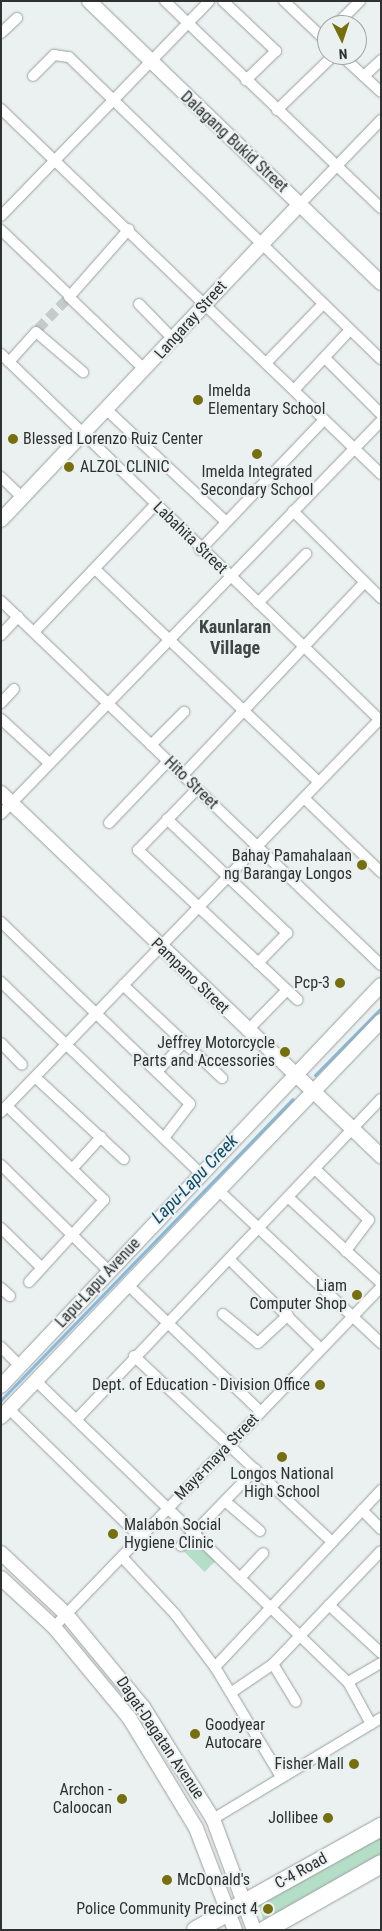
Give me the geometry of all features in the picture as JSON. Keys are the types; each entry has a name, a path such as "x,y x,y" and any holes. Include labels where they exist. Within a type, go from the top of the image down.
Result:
{"highway":[{"name":"C-4 Road","path":"196,1930 381,1827"},
{"name":"C-4 Road","path":"265,1930 381,1864"}],"main road":[{"name":"Dalagang Bukid Street","path":"88,1 150,63 381,283"},
{"name":"Langaray Street","path":"1,520 85,436 205,302 300,204"},
{"name":"Pampano Street","path":"1,793 294,1077 381,1156"},
{"name":"Lapu-Lapu Avenue","path":"1,1386 200,1173 381,986"},
{"name":"Lapu-Lapu Avenue","path":"5,1413 217,1189 381,1021"},
{"name":"Dagat-Dagatan Avenue","path":"1,1553 66,1614 143,1707 213,1818 247,1902 254,1930"},
{"name":"Dagat-Dagatan Avenue","path":"1,1578 54,1628 130,1719 196,1828 231,1911 235,1930"}],"street":[{"path":"165,1 381,208"},
{"path":"1,216 209,1"},
{"path":"224,1 276,51 246,80"},
{"path":"284,1 317,30"},
{"path":"346,15 360,1"},
{"path":"1,34 17,18"},
{"path":"33,76 54,55 63,55 262,242 381,359"},
{"path":"364,76 381,60"},
{"path":"277,110 324,65"},
{"path":"352,65 381,92"},
{"path":"1,109 129,229 381,474"},
{"name":"Langaray Street","path":"300,204 381,120"},
{"path":"69,297 129,229"},
{"path":"1,230 145,370"},
{"path":"139,304 173,339"},
{"path":"267,362 323,304"},
{"path":"294,390 326,358 350,330"},
{"path":"9,362 37,331 83,372"},
{"name":"Labahita Street","path":"1,354 200,550 303,644 380,719"},
{"path":"326,358 381,414"},
{"path":"108,411 226,522"},
{"path":"200,550 324,420"},
{"path":"1,814 381,421"},
{"path":"1,477 24,498"},
{"path":"34,632 156,505"},
{"path":"293,511 381,598"},
{"path":"258,603 306,554"},
{"path":"95,569 319,782"},
{"path":"183,775 303,644 365,582"},
{"name":"Hito Street","path":"1,601 381,966"},
{"path":"1,636 18,617"},
{"path":"1,703 14,689"},
{"path":"151,745 184,712"},
{"path":"1,719 49,764"},
{"path":"29,1282 104,1200 72,1168 4,1109 380,719"},
{"path":"109,823 168,761"},
{"path":"197,789 138,850 298,1000"},
{"path":"304,798 381,872"},
{"path":"167,820 287,933 258,962"},
{"path":"1,922 97,1012 191,1106 164,1138"},
{"path":"1,982 200,1173"},
{"path":"123,985 222,1078"},
{"path":"247,1031 287,990"},
{"path":"157,1072 184,1042"},
{"path":"1,1043 22,1065"},
{"path":"35,1077 124,1159"},
{"path":"77,1419 134,1356 261,1228 381,1099"},
{"path":"72,1168 100,1137"},
{"path":"1,1166 109,1271"},
{"path":"315,1168 369,1220 346,1251"},
{"path":"217,1189 261,1228 381,1343"},
{"path":"288,1198 381,1285"},
{"path":"1,1228 42,1268"},
{"path":"230,1260 321,1349"},
{"path":"127,1284 261,1412"},
{"name":"Maya-maya Street","path":"54,1628 381,1285"},
{"path":"1,1288 10,1296"},
{"path":"223,1314 258,1343 288,1315"},
{"path":"1,1347 20,1366"},
{"path":"134,1356 230,1444 332,1542"},
{"path":"36,1380 348,1682 371,1724"},
{"path":"5,1413 140,1537"},
{"path":"181,1546 256,1469"},
{"path":"215,1667 381,1490"},
{"path":"225,1501 260,1531"},
{"path":"362,1510 381,1529"},
{"path":"232,1692 273,1664 381,1551"},
{"path":"240,1578 263,1553"},
{"path":"122,1557 175,1614 215,1667 232,1692 281,1777"},
{"path":"330,1605 381,1653"},
{"path":"348,1682 381,1663"},
{"path":"273,1664 296,1702"},
{"path":"213,1818 381,1718"}],"green space":[{"path":"194,1536 217,1559 205,1572 181,1549"},
{"path":"381,1837 381,1856 263,1920 259,1905"}],"waterway":[{"name":"Lapu-Lapu Creek","path":"315,1075 381,1008"},
{"name":"Lapu-Lapu Creek","path":"1,1400 293,1099"}],"tunnel":[{"path":"38,329 69,297"}],"place":[{"name":"Imelda Elementary School","path":"198,400"},
{"name":"Blessed Lorenzo Ruiz Center","path":"13,439"},
{"name":"Imelda Integrated Secondary School","path":"257,454"},
{"name":"ALZOL CLINIC","path":"69,467"},
{"name":"Bahay Pamahalaan ng Barangay Longos","path":"362,865"},
{"name":"Pcp-3","path":"340,983"},
{"name":"Jeffrey Motorcycle Parts and Accessories","path":"285,1052"},
{"name":"Liam Computer Shop","path":"357,1295"},
{"name":"Dept. of Education - Division Office","path":"320,1385"},
{"name":"Longos National High School","path":"282,1457"},
{"name":"Malabon Social Hygiene Clinic","path":"113,1534"},
{"name":"Goodyear Autocare","path":"195,1734"},
{"name":"Fisher Mall","path":"354,1764"},
{"name":"Archon - Caloocan","path":"122,1799"},
{"name":"Jollibee","path":"328,1818"},
{"name":"McDonald's","path":"167,1880"},
{"name":"Police Community Precinct 4","path":"268,1909"}],"district":[{"name":"Kaunlaran Village","path":"235,638"}]}
